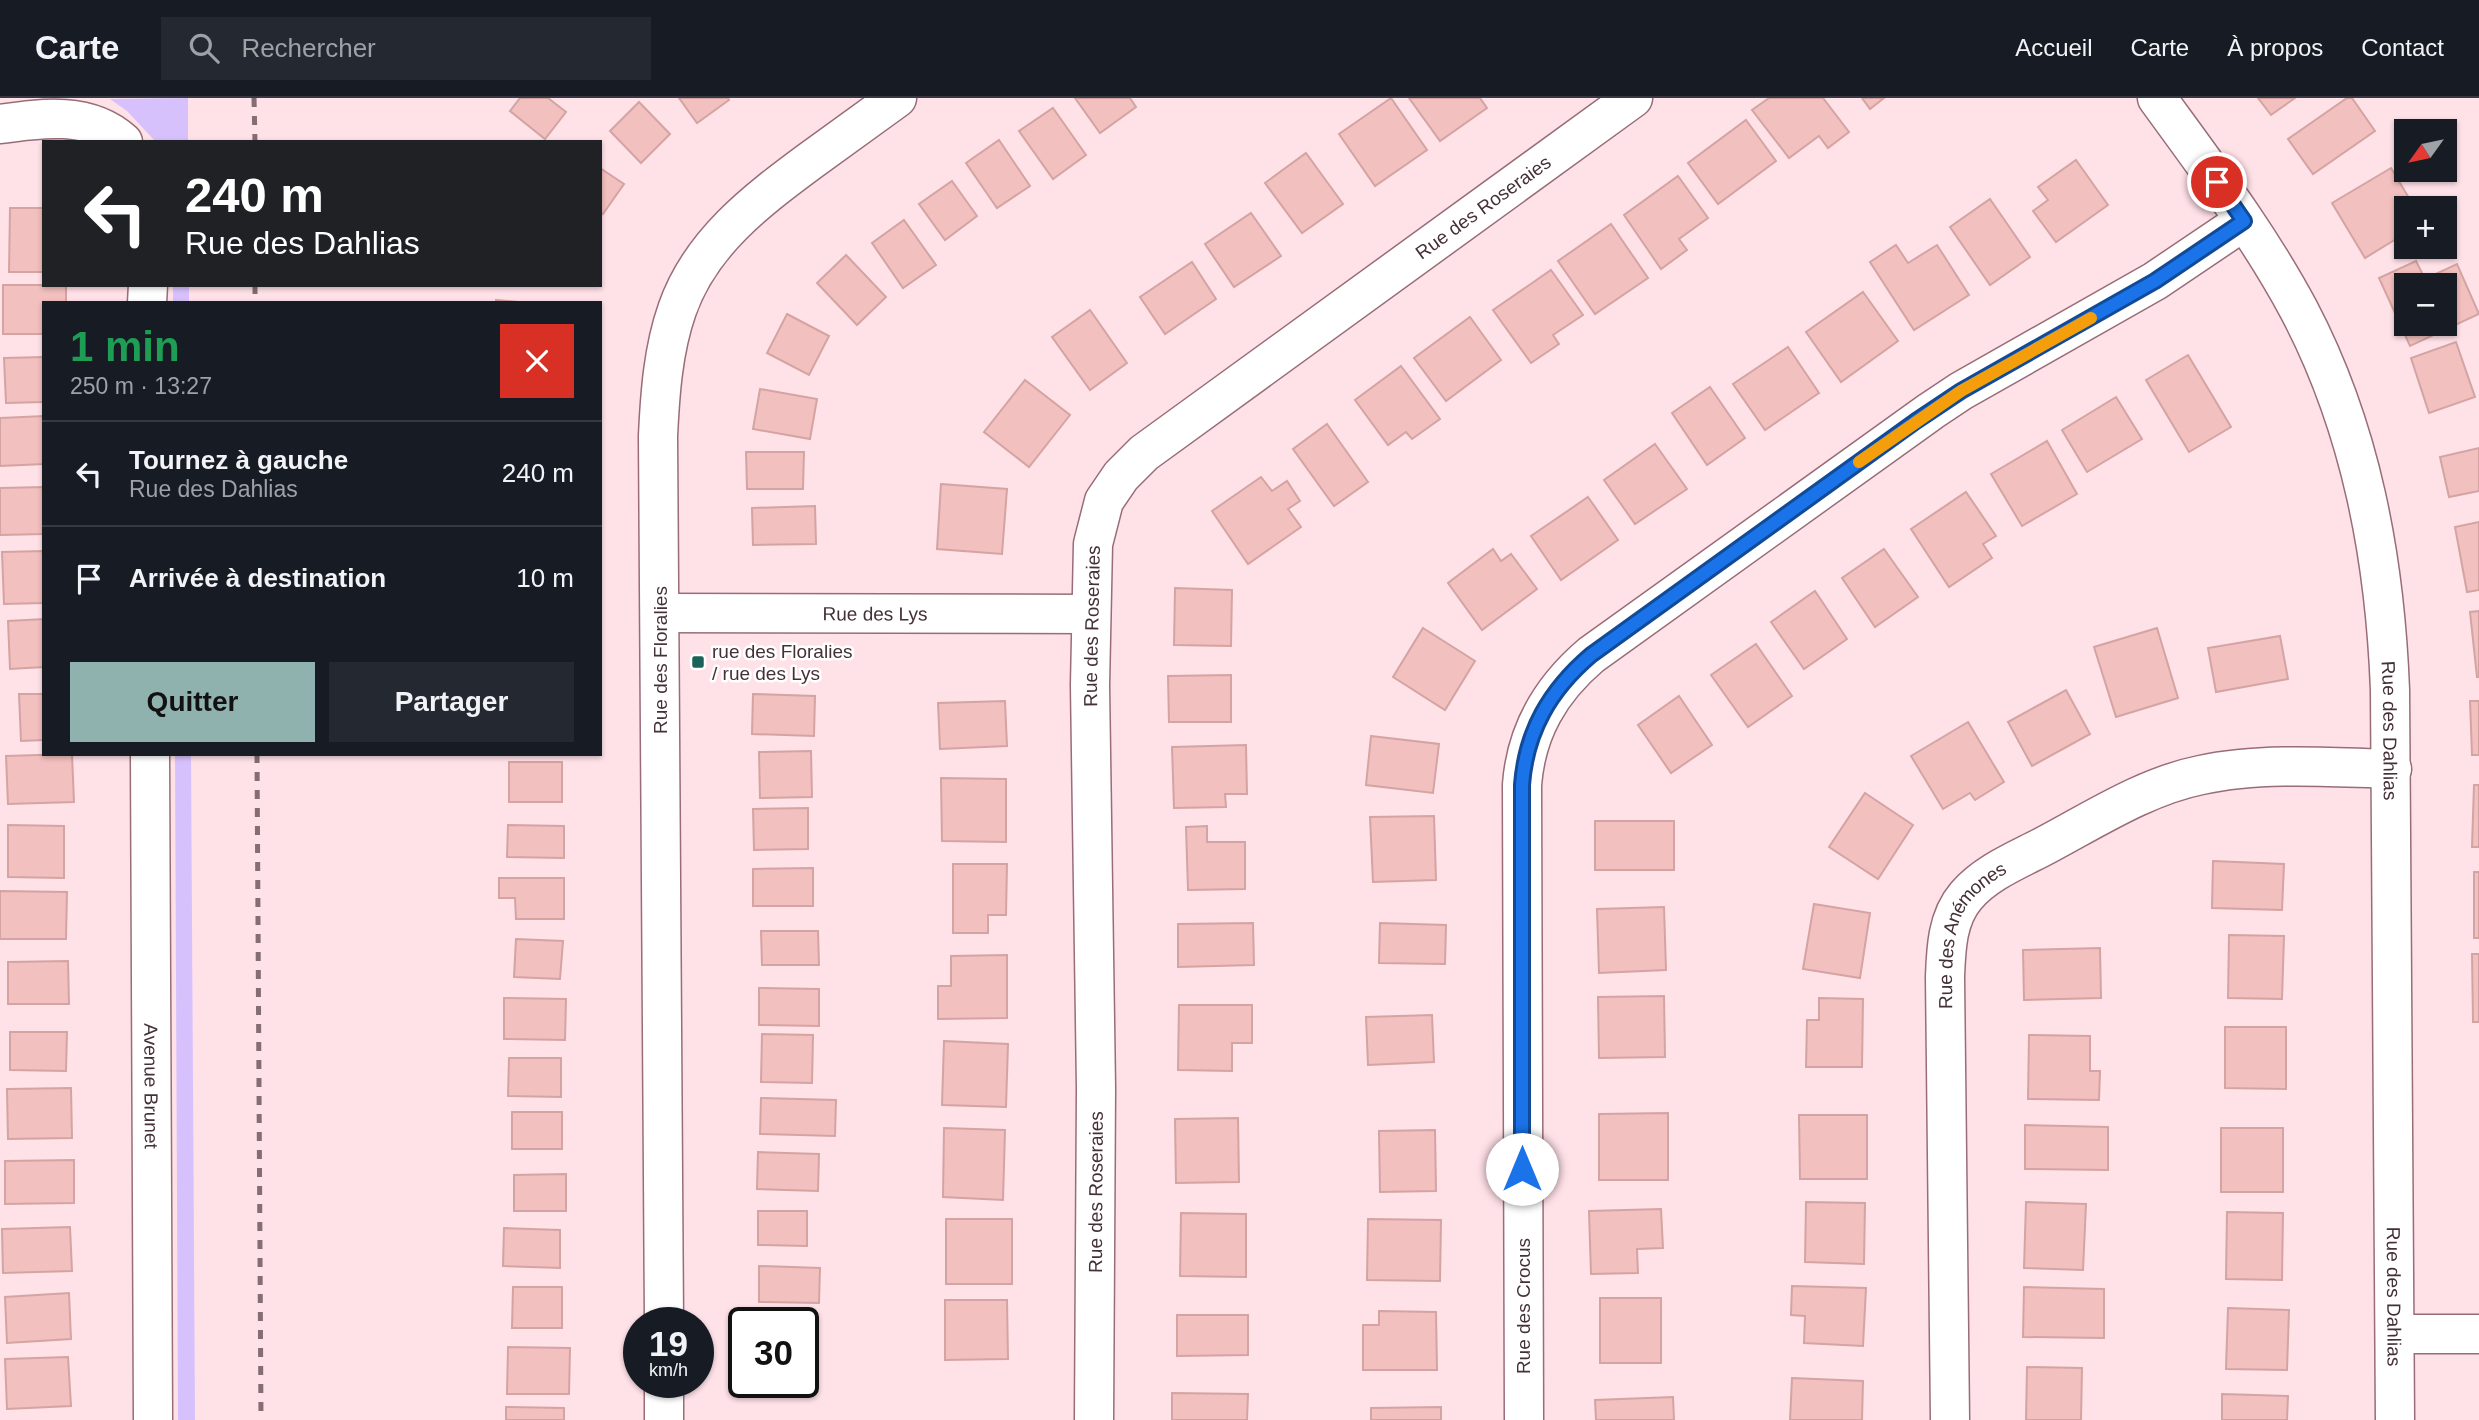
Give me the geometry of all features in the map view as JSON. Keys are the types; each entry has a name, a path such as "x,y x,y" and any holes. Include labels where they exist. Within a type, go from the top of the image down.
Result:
{"street":[{"name":"Rue des Floralies","path":"664,1307 660,388 678,308 700,264 727,228 745,211 897,98"},
{"name":"Rue des Roseraies","path":"1094,1420 1096,1088 1091,614 1093,544 1099,515 1111,489 1131,464 1633,98"},
{"name":"Rue des Dahlias","path":"2157,98 2244,221 2285,287 2314,342 2340,402 2360,467 2372,525 2385,600 2392,769 2395,1420"},
{"path":"0,124 49,119 77,120 103,128 120,140"},
{"name":"Rue des Crocus","path":"1524,1420 1522,785 1528,745 1546,704 1573,671 1591,655 1912,424 1961,391 2174,270 2244,221"},
{"name":"Rue des Lys","path":"660,613 1091,614"},
{"name":"Avenue Brunet","path":"150,756 153,1420"},
{"name":"Rue des Anémones","path":"1950,1420 1945,977 1948,933 1965,896 2006,867 2115,808 2200,775 2305,767 2392,769"},
{"path":"2395,1334 2479,1334"},
{"path":"664,1398 664,1420"}],"shaded area":[{"path":"188,98 188,140 154,140 127,111 110,99"},
{"path":"173,287 189,287 189,301 173,301"},
{"path":"175,756 191,756 195,1420 178,1420"}],"building":[{"path":"520,98 548,98 566,112 545,139 510,111"},
{"path":"679,98 728,98 729,100 697,123"},
{"path":"1075,98 1130,98 1136,107 1100,133"},
{"path":"1391,98 1427,150 1375,186 1339,134"},
{"path":"1409,98 1480,98 1487,108 1440,141"},
{"path":"1769,98 1823,98 1849,132 1828,148 1819,136 1789,158 1752,110"},
{"path":"1862,98 1884,98 1870,109"},
{"path":"2258,98 2295,98 2271,115"},
{"path":"2347,98 2352,98 2375,131 2313,174 2288,139"},
{"path":"639,102 670,134 641,163 610,131"},
{"path":"1053,108 1086,155 1053,179 1019,131"},
{"path":"1746,120 1776,161 1718,204 1688,163"},
{"path":"999,140 1030,186 997,208 966,163"},
{"path":"1306,153 1343,204 1302,233 1265,183"},
{"path":"2076,160 2108,205 2056,242 2033,211 2048,200 2038,187"},
{"path":"2391,168 2394,182 2399,182 2408,196 2394,196 2394,240 2365,258 2332,203"},
{"path":"602,169 624,184 602,213"},
{"path":"1678,176 1708,218 1679,239 1687,250 1661,269 1624,215"},
{"path":"952,181 977,216 945,240 919,204"},
{"path":"1990,199 2030,257 1990,285 1950,227"},
{"path":"10,208 42,208 42,272 9,272"},
{"path":"1251,213 1281,256 1234,287 1205,244"},
{"path":"904,220 936,265 903,288 872,243"},
{"path":"1611,224 1648,278 1595,314 1558,261"},
{"path":"1896,245 1908,263 1937,245 1969,295 1914,330 1870,262"},
{"path":"846,255 886,297 857,325 817,283"},
{"path":"2416,261 2422,273 2394,273 2394,311 2379,278"},
{"path":"1192,262 1216,299 1165,334 1140,297"},
{"path":"2457,264 2479,314 2457,324 2457,273 2438,273"},
{"path":"1551,270 1583,315 1553,335 1559,344 1531,363 1493,310"},
{"path":"3,285 66,287 66,301 42,301 42,334 3,334"},
{"path":"1863,292 1898,341 1841,382 1806,332"},
{"path":"1090,310 1127,363 1090,390 1052,337"},
{"path":"787,314 829,336 809,375 767,353"},
{"path":"1470,317 1501,360 1446,401 1414,358"},
{"path":"2405,336 2432,336 2410,346"},
{"path":"2456,342 2475,397 2429,413 2411,358"},
{"path":"1788,347 1819,393 1765,430 1733,384"},
{"path":"2188,355 2231,427 2189,452 2146,380"},
{"path":"42,357 42,402 6,403 4,358"},
{"path":"1401,366 1440,419 1412,439 1406,432 1388,445 1355,400"},
{"path":"1025,380 1070,415 1029,467 984,432"},
{"path":"1710,387 1745,438 1707,465 1672,413"},
{"path":"760,389 817,399 810,439 753,429"},
{"path":"2116,397 2142,439 2087,472 2062,430"},
{"path":"42,416 42,464 0,466 0,418"},
{"path":"1327,424 1368,482 1334,506 1293,449"},
{"path":"2047,441 2077,494 2022,526 1991,474"},
{"path":"1655,444 1687,489 1635,524 1604,480"},
{"path":"2479,448 2479,491 2449,497 2440,457"},
{"path":"746,452 804,452 803,489 747,489"},
{"path":"1261,477 1272,491 1287,481 1300,501 1288,509 1301,527 1248,564 1212,511"},
{"path":"941,484 1007,489 1002,554 937,549"},
{"path":"42,487 42,534 0,535 0,488"},
{"path":"1966,492 1996,536 1983,544 1992,558 1949,587 1911,529"},
{"path":"1588,497 1618,540 1561,580 1531,536"},
{"path":"815,506 816,544 753,545 752,508"},
{"path":"2479,522 2479,590 2467,592 2455,527"},
{"path":"1493,549 1501,561 1511,554 1537,589 1482,630 1448,583"},
{"path":"1884,549 1918,597 1875,627 1842,578"},
{"path":"42,551 42,603 4,604 2,552"},
{"path":"1175,588 1232,590 1231,646 1174,645"},
{"path":"1815,591 1847,639 1804,669 1771,622"},
{"path":"2479,611 2479,677 2477,677 2470,612"},
{"path":"42,619 42,667 10,669 8,621"},
{"path":"1423,628 1475,661 1445,710 1393,677"},
{"path":"2157,628 2178,698 2116,717 2094,647"},
{"path":"2280,636 2288,679 2216,692 2208,648"},
{"path":"1756,644 1792,696 1748,727 1711,675"},
{"path":"1231,675 1231,722 1169,722 1168,676"},
{"path":"2066,690 2090,734 2032,766 2008,722"},
{"path":"19,694 42,694 42,740 21,741"},
{"path":"753,694 815,696 814,736 752,734"},
{"path":"1679,696 1712,745 1671,773 1638,725"},
{"path":"1005,701 1007,746 940,749 938,703"},
{"path":"2470,701 2479,701 2479,755 2472,755"},
{"path":"1968,722 2004,782 1975,800 1970,793 1943,809 1911,756"},
{"path":"1371,736 1439,744 1433,793 1366,785"},
{"path":"1246,745 1247,794 1225,794 1226,807 1174,808 1172,747"},
{"path":"811,751 812,797 760,798 759,752"},
{"path":"6,756 72,756 74,802 8,804"},
{"path":"509,762 562,762 562,802 509,802"},
{"path":"941,778 1006,779 1006,842 942,841"},
{"path":"2474,785 2479,785 2479,847 2472,847"},
{"path":"1865,793 1913,825 1878,879 1829,847"},
{"path":"808,808 808,849 754,850 753,809"},
{"path":"1434,816 1436,880 1373,882 1370,817"},
{"path":"1595,821 1674,821 1674,870 1595,870"},
{"path":"8,825 64,826 64,878 8,877"},
{"path":"508,825 564,826 564,858 507,857"},
{"path":"1207,826 1207,842 1245,842 1245,889 1188,890 1186,827"},
{"path":"2213,861 2284,864 2282,910 2212,908"},
{"path":"953,864 1007,864 1006,915 988,915 988,933 953,933"},
{"path":"813,868 813,906 753,906 753,869"},
{"path":"2474,872 2479,872 2479,938 2474,938"},
{"path":"499,878 564,878 564,919 516,919 515,898 499,898"},
{"path":"0,891 67,892 66,939 0,939"},
{"path":"1814,904 1870,913 1860,978 1803,969"},
{"path":"1664,907 1666,970 1599,973 1597,909"},
{"path":"1253,923 1254,965 1178,967 1178,924"},
{"path":"1380,923 1446,925 1445,964 1379,963"},
{"path":"761,931 818,931 819,965 762,965"},
{"path":"2229,935 2284,936 2282,999 2228,998"},
{"path":"516,939 563,941 560,979 514,977"},
{"path":"2100,948 2101,998 2024,1000 2023,950"},
{"path":"2472,954 2479,954 2479,1022 2473,1022"},
{"path":"1007,955 1007,1018 938,1019 938,986 951,986 951,956"},
{"path":"68,961 69,1004 8,1004 8,962"},
{"path":"759,988 819,989 819,1026 759,1025"},
{"path":"1664,996 1665,1057 1599,1058 1598,997"},
{"path":"504,998 566,999 565,1040 504,1039"},
{"path":"1819,998 1863,999 1862,1067 1806,1067 1807,1020 1819,1020"},
{"path":"1179,1005 1252,1005 1252,1043 1232,1043 1232,1071 1178,1070"},
{"path":"1432,1015 1434,1062 1368,1065 1366,1017"},
{"path":"2225,1027 2286,1027 2286,1089 2225,1088"},
{"path":"10,1032 67,1032 66,1071 10,1070"},
{"path":"762,1034 813,1035 812,1083 761,1082"},
{"path":"2029,1035 2090,1036 2090,1071 2100,1071 2099,1100 2028,1099"},
{"path":"944,1041 1008,1044 1006,1107 942,1105"},
{"path":"509,1058 561,1058 561,1097 508,1096"},
{"path":"71,1088 72,1138 8,1139 7,1089"},
{"path":"761,1098 836,1100 835,1136 760,1134"},
{"path":"512,1112 562,1112 562,1149 512,1149"},
{"path":"1668,1113 1668,1180 1599,1180 1599,1114"},
{"path":"1799,1115 1867,1115 1867,1179 1800,1179"},
{"path":"1238,1118 1239,1182 1176,1183 1175,1119"},
{"path":"2025,1125 2108,1127 2108,1170 2025,1169"},
{"path":"944,1128 1005,1130 1003,1200 943,1197"},
{"path":"2221,1128 2283,1128 2283,1192 2221,1192"},
{"path":"1435,1130 1436,1191 1380,1192 1379,1131"},
{"path":"758,1152 819,1154 818,1191 757,1189"},
{"path":"74,1160 74,1203 5,1204 5,1161"},
{"path":"566,1174 566,1211 514,1211 514,1175"},
{"path":"1806,1202 1865,1203 1864,1264 1805,1262"},
{"path":"2026,1202 2086,1204 2083,1270 2024,1268"},
{"path":"1661,1209 1663,1248 1637,1249 1638,1273 1591,1274 1589,1211"},
{"path":"758,1211 807,1211 807,1246 758,1245"},
{"path":"2227,1212 2283,1213 2282,1280 2226,1279"},
{"path":"1181,1213 1246,1214 1246,1277 1180,1276"},
{"path":"946,1219 1012,1219 1012,1284 946,1284"},
{"path":"1368,1219 1441,1220 1440,1281 1367,1280"},
{"path":"70,1227 72,1271 3,1273 2,1229"},
{"path":"504,1228 560,1230 560,1268 503,1266"},
{"path":"759,1266 820,1268 819,1303 759,1302"},
{"path":"1792,1286 1866,1288 1863,1346 1804,1343 1805,1316 1791,1315"},
{"path":"513,1287 562,1287 562,1328 512,1328"},
{"path":"2024,1287 2104,1289 2104,1338 2023,1337"},
{"path":"69,1293 71,1339 7,1343 5,1297"},
{"path":"1600,1298 1661,1298 1661,1363 1600,1363"},
{"path":"945,1300 1007,1300 1008,1359 945,1360"},
{"path":"2228,1308 2289,1310 2287,1370 2226,1369"},
{"path":"1379,1311 1436,1312 1437,1370 1363,1370 1363,1325 1379,1325"},
{"path":"1177,1315 1248,1315 1248,1355 1177,1356"},
{"path":"508,1347 570,1348 569,1394 507,1394"},
{"path":"68,1357 71,1406 7,1409 5,1359"},
{"path":"2027,1367 2082,1368 2081,1420 2026,1420"},
{"path":"1792,1378 1863,1381 1862,1420 1790,1420"},
{"path":"1172,1393 1248,1394 1247,1420 1172,1420"},
{"path":"2222,1394 2288,1396 2287,1420 2222,1420"},
{"path":"1673,1397 1674,1420 1596,1420 1595,1400"},
{"path":"506,1407 564,1408 564,1420 506,1420"},
{"path":"1441,1407 1441,1420 1371,1420 1371,1408"}],"railway":[{"path":"254,98 255,140"},
{"path":"255,287 255,301"},
{"path":"257,756 261,1420"}],"slow traffic":[{"path":"1859,462 1961,391 2091,318"}],"place":[{"name":"rue des Floralies / rue des Lys","path":"698,662"}],"route":[{"path":"1522,1169 1523,765 1536,722 1546,704 1560,685 1591,655 1916,421 1961,391 2183,264 2244,221 2217,182"}]}
